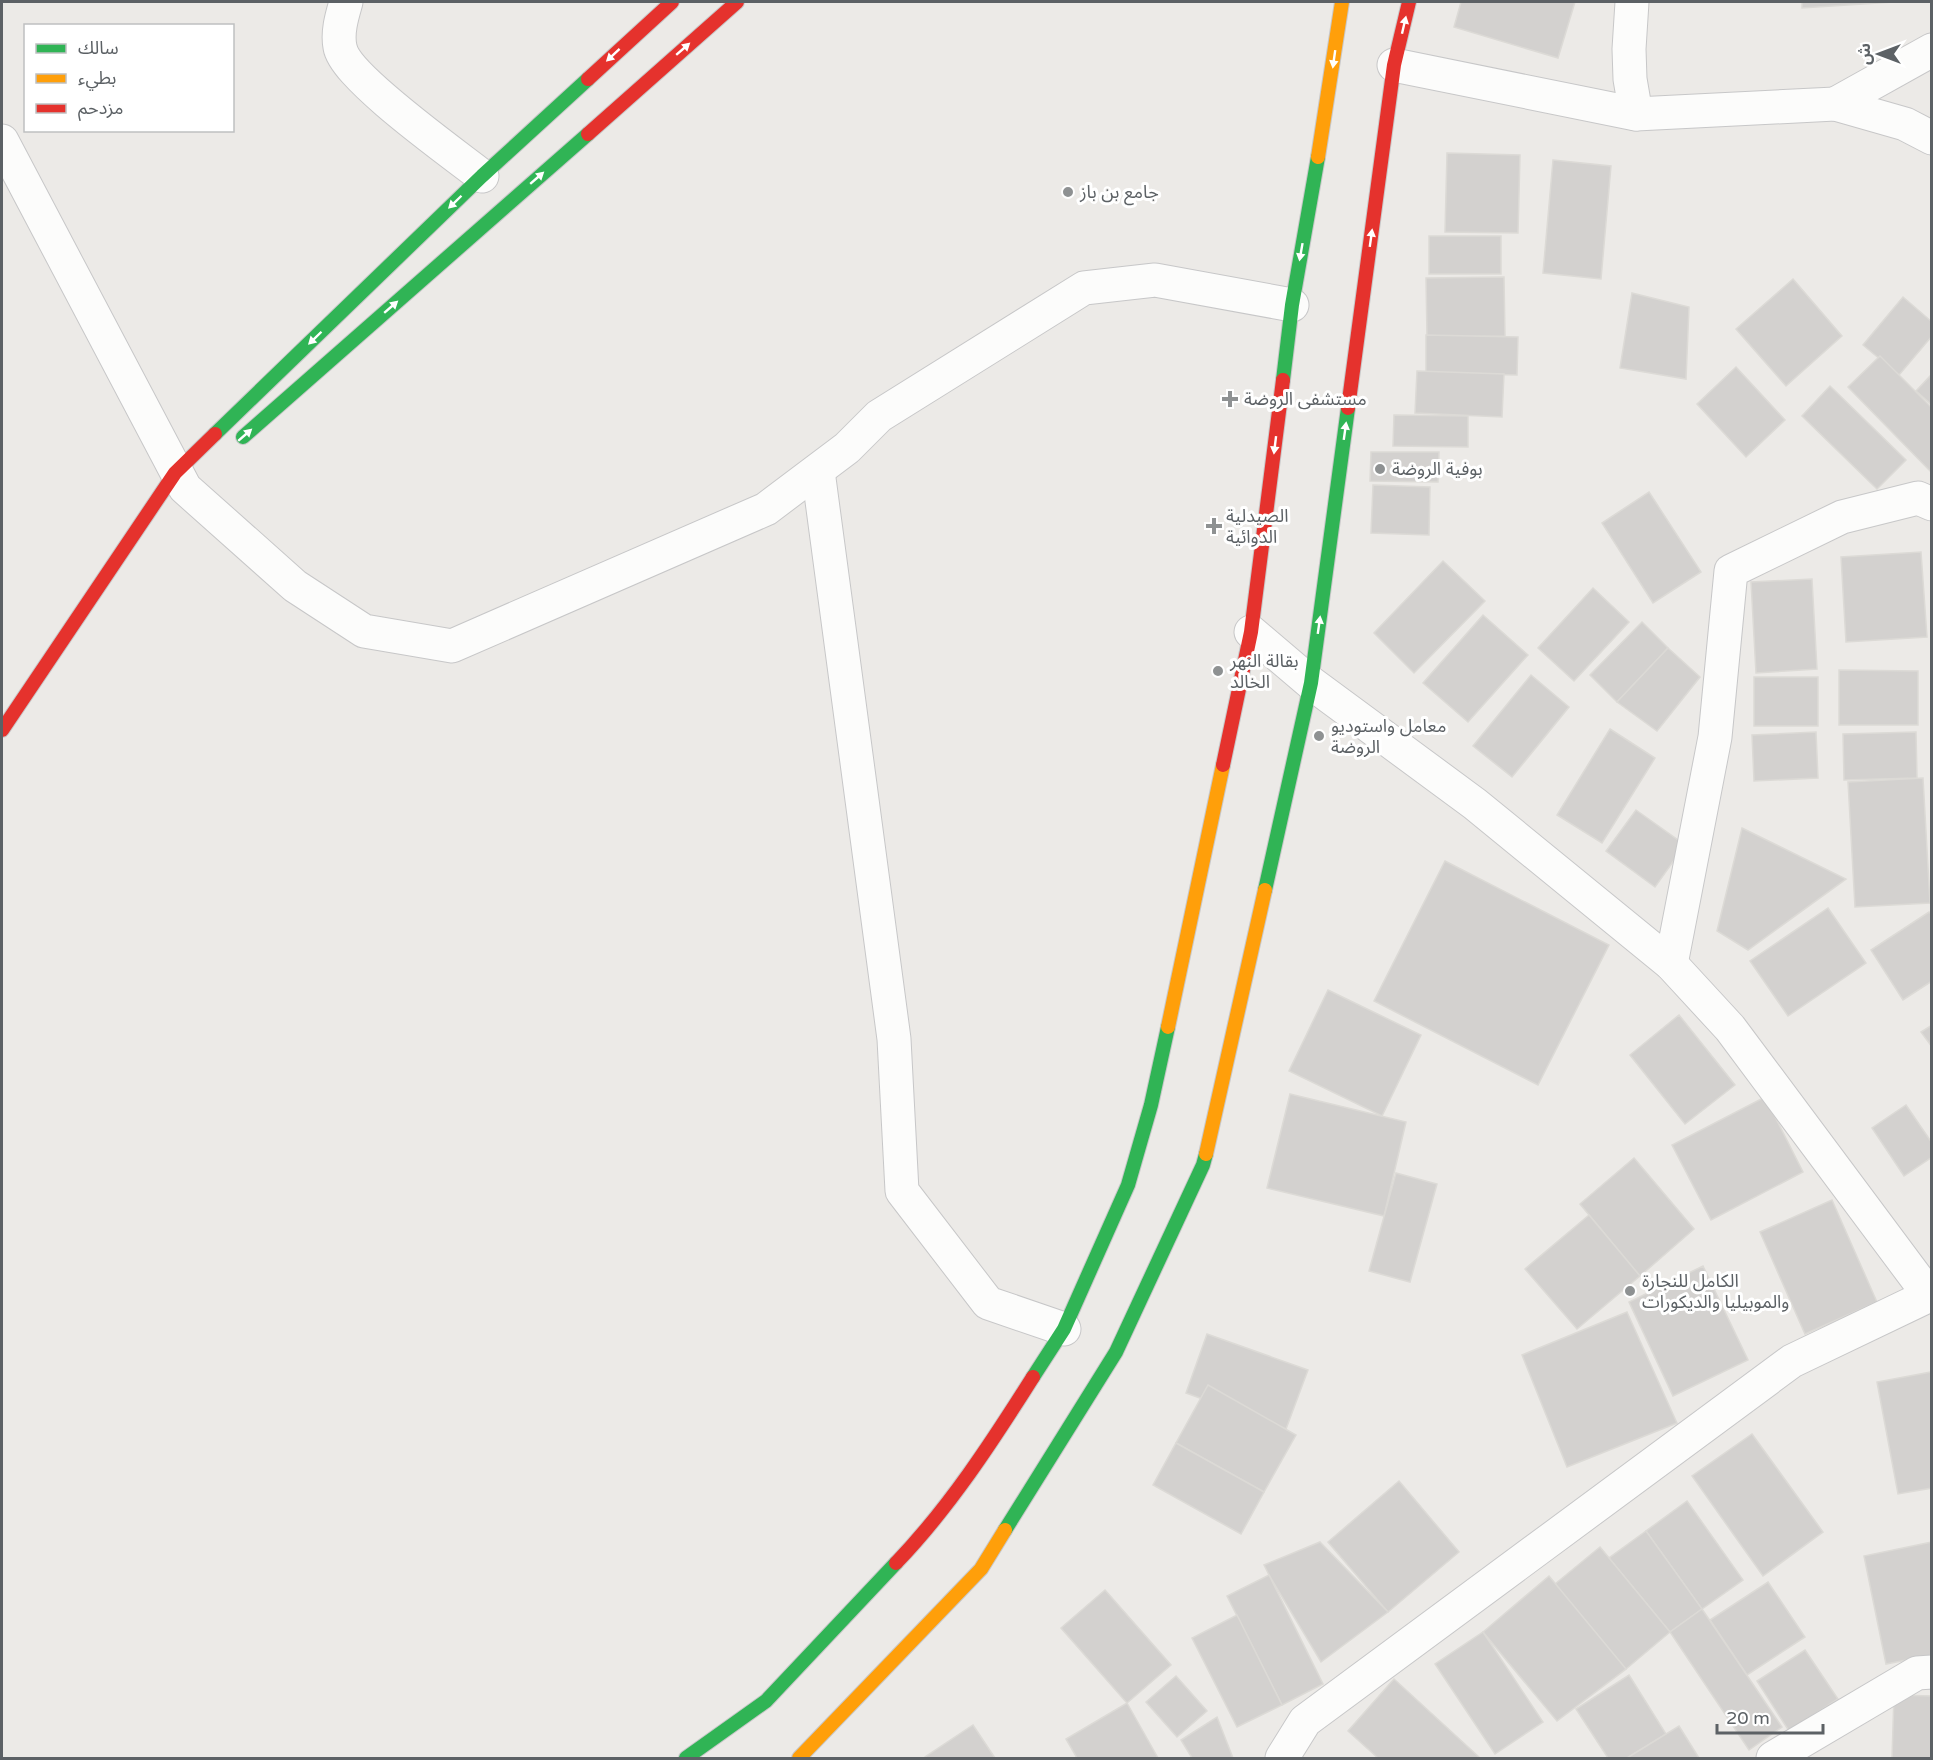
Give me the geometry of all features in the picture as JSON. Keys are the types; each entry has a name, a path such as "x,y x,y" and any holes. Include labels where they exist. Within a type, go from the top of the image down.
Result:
{"main road":[{"path":"2,730 185,480 482,176 672,2"},
{"path":"230,449 737,2"},
{"path":"686,1758 766,1701 923,1535 1000,1429 1064,1329 1128,1185 1150,1105 1251,632 1292,305 1332,75 1342,2"},
{"path":"799,1758 981,1569 1116,1352 1203,1165 1311,683 1394,65 1409,2"}],"street":[{"path":"346,2 340,24 340,49 356,72 374,91 482,176"},
{"path":"1632,2 1630,79 1636,114"},
{"path":"1835,104 1932,50"},
{"path":"1394,65 1636,114 1835,104 1905,124 1932,138"},
{"path":"2,141 185,480 295,586 364,631 452,646 766,509 847,448 879,416 1084,288 1155,280 1292,305"},
{"path":"818,471 894,1039 902,1191 988,1303 1064,1329"},
{"path":"1671,964 1715,737 1731,571 1842,517 1918,498 1932,504"},
{"path":"1251,632 1311,683 1475,804 1671,964 1730,1028 1931,1295 1792,1361 1305,1721 1282,1758"},
{"path":"1773,1758 1917,1673 1932,1672"}],"building":[{"path":"1461,2 1575,2 1558,58 1454,27"},
{"path":"1802,2 1894,2 1802,8"},
{"path":"1447,153 1520,155 1518,233 1445,232"},
{"path":"1553,160 1611,166 1601,279 1543,273"},
{"path":"1429,236 1501,236 1501,274 1429,274"},
{"path":"1504,277 1505,336 1427,337 1426,278"},
{"path":"1793,279 1842,336 1786,386 1736,329"},
{"path":"1632,293 1689,307 1686,379 1620,368"},
{"path":"1903,297 1932,322 1932,336 1899,375 1863,345"},
{"path":"1426,335 1518,337 1517,375 1426,373"},
{"path":"1880,356 1932,408 1932,473 1848,387"},
{"path":"1736,367 1785,420 1746,457 1697,404"},
{"path":"1417,371 1504,374 1502,417 1415,413"},
{"path":"1932,374 1932,405 1916,391"},
{"path":"1830,386 1906,460 1877,489 1802,416"},
{"path":"1394,415 1468,416 1468,447 1393,446"},
{"path":"1371,452 1439,452 1438,482 1370,481"},
{"path":"1373,485 1430,487 1429,535 1371,533"},
{"path":"1649,492 1701,572 1653,603 1602,523"},
{"path":"1921,552 1927,637 1846,642 1841,557"},
{"path":"1443,561 1485,601 1414,673 1374,633"},
{"path":"1812,579 1817,669 1756,673 1751,582"},
{"path":"1593,588 1629,622 1574,681 1538,648"},
{"path":"1483,615 1528,655 1468,722 1423,683"},
{"path":"1642,622 1668,648 1617,702 1590,675"},
{"path":"1668,648 1700,677 1657,731 1617,702"},
{"path":"1839,670 1918,671 1918,725 1839,725"},
{"path":"1531,675 1569,707 1512,777 1473,746"},
{"path":"1754,677 1818,677 1818,726 1754,726"},
{"path":"1610,729 1655,758 1602,843 1557,815"},
{"path":"1816,732 1818,778 1754,781 1752,735"},
{"path":"1916,732 1917,778 1844,780 1843,734"},
{"path":"1923,778 1930,903 1855,907 1848,782"},
{"path":"1636,810 1685,845 1655,887 1606,851"},
{"path":"1742,828 1846,879 1748,950 1717,931"},
{"path":"1445,861 1609,945 1538,1085 1374,1001"},
{"path":"1828,908 1866,963 1788,1016 1750,961"},
{"path":"1929,912 1932,915 1932,981 1903,1000 1871,950"},
{"path":"1328,990 1421,1035 1382,1116 1289,1071"},
{"path":"1679,1015 1735,1085 1685,1124 1630,1055"},
{"path":"1932,1025 1932,1047 1921,1032"},
{"path":"1290,1094 1406,1122 1384,1216 1267,1188"},
{"path":"1765,1097 1803,1172 1711,1220 1672,1145"},
{"path":"1906,1105 1932,1143 1932,1157 1904,1176 1872,1128"},
{"path":"1634,1158 1694,1229 1640,1276 1580,1204"},
{"path":"1396,1173 1437,1184 1410,1282 1369,1271"},
{"path":"1832,1200 1877,1302 1805,1334 1760,1232"},
{"path":"1589,1215 1640,1276 1577,1329 1525,1269"},
{"path":"1703,1266 1748,1360 1673,1396 1629,1302"},
{"path":"1627,1312 1677,1423 1567,1467 1522,1355"},
{"path":"1207,1334 1308,1370 1286,1429 1186,1393"},
{"path":"1931,1372 1932,1488 1898,1494 1877,1382"},
{"path":"1208,1385 1296,1435 1264,1492 1176,1443"},
{"path":"1752,1434 1823,1532 1763,1576 1692,1476"},
{"path":"1176,1443 1264,1492 1241,1534 1153,1485"},
{"path":"1399,1481 1459,1552 1388,1612 1328,1542"},
{"path":"1687,1501 1743,1580 1702,1609 1646,1531"},
{"path":"1646,1531 1702,1609 1670,1632 1609,1558"},
{"path":"1320,1542 1388,1612 1321,1662 1264,1565"},
{"path":"1932,1542 1932,1655 1886,1664 1864,1556"},
{"path":"1600,1547 1670,1632 1626,1669 1555,1584"},
{"path":"1269,1575 1323,1684 1282,1705 1227,1596"},
{"path":"1549,1576 1626,1669 1557,1721 1483,1632"},
{"path":"1768,1582 1805,1637 1747,1675 1710,1620"},
{"path":"1105,1590 1171,1665 1127,1703 1061,1628"},
{"path":"1702,1609 1782,1727 1749,1750 1670,1632"},
{"path":"1237,1615 1282,1705 1237,1727 1192,1638"},
{"path":"1483,1632 1543,1722 1495,1754 1435,1664"},
{"path":"1805,1650 1838,1699 1789,1731 1757,1681"},
{"path":"1629,1675 1666,1734 1627,1758 1608,1758 1576,1709"},
{"path":"1176,1676 1207,1711 1177,1737 1146,1702"},
{"path":"1394,1679 1480,1758 1378,1758 1348,1731"},
{"path":"1894,1695 1932,1696 1932,1758 1892,1758"},
{"path":"1127,1703 1158,1758 1077,1758 1066,1739"},
{"path":"1217,1717 1233,1758 1192,1758 1181,1740"},
{"path":"973,1725 995,1758 925,1758 925,1757"},
{"path":"1679,1726 1699,1758 1627,1758"}],"traffic: fast":[{"path":"215,434 482,176 588,79"},
{"path":"243,437 588,134"},
{"path":"1283,380 1292,305 1318,157"},
{"path":"1265,890 1311,683 1348,408"},
{"path":"1033,1377 1064,1329 1128,1185 1151,1105 1168,1027"},
{"path":"1005,1530 1116,1352 1203,1165 1206,1154"},
{"path":"686,1758 766,1701 896,1563"}],"traffic: slow":[{"path":"1318,157 1342,2"},
{"path":"1168,1027 1223,765"},
{"path":"1206,1154 1265,890"},
{"path":"799,1758 981,1569 1005,1530"}],"traffic: jam":[{"path":"588,79 672,2"},
{"path":"588,134 737,2"},
{"path":"1348,408 1394,65 1409,2"},
{"path":"1223,765 1251,632 1283,380"},
{"path":"2,730 175,473 215,434"},
{"path":"896,1563 952,1497 986,1450 1033,1377"}],"place":[{"name":"جامع بن باز","path":"1068,192"},
{"name":"مستشفى الروضة","path":"1230,399"},
{"name":"بوفية الروضة","path":"1380,469"},
{"name":"الصيدلية الدوائية","path":"1214,526"},
{"name":"بقالة النهر الخالد","path":"1218,671"},
{"name":"معامل واستوديو الروضة","path":"1319,736"},
{"name":"الكامل للنجارة والموبيليا والديكورات","path":"1630,1291"}]}
